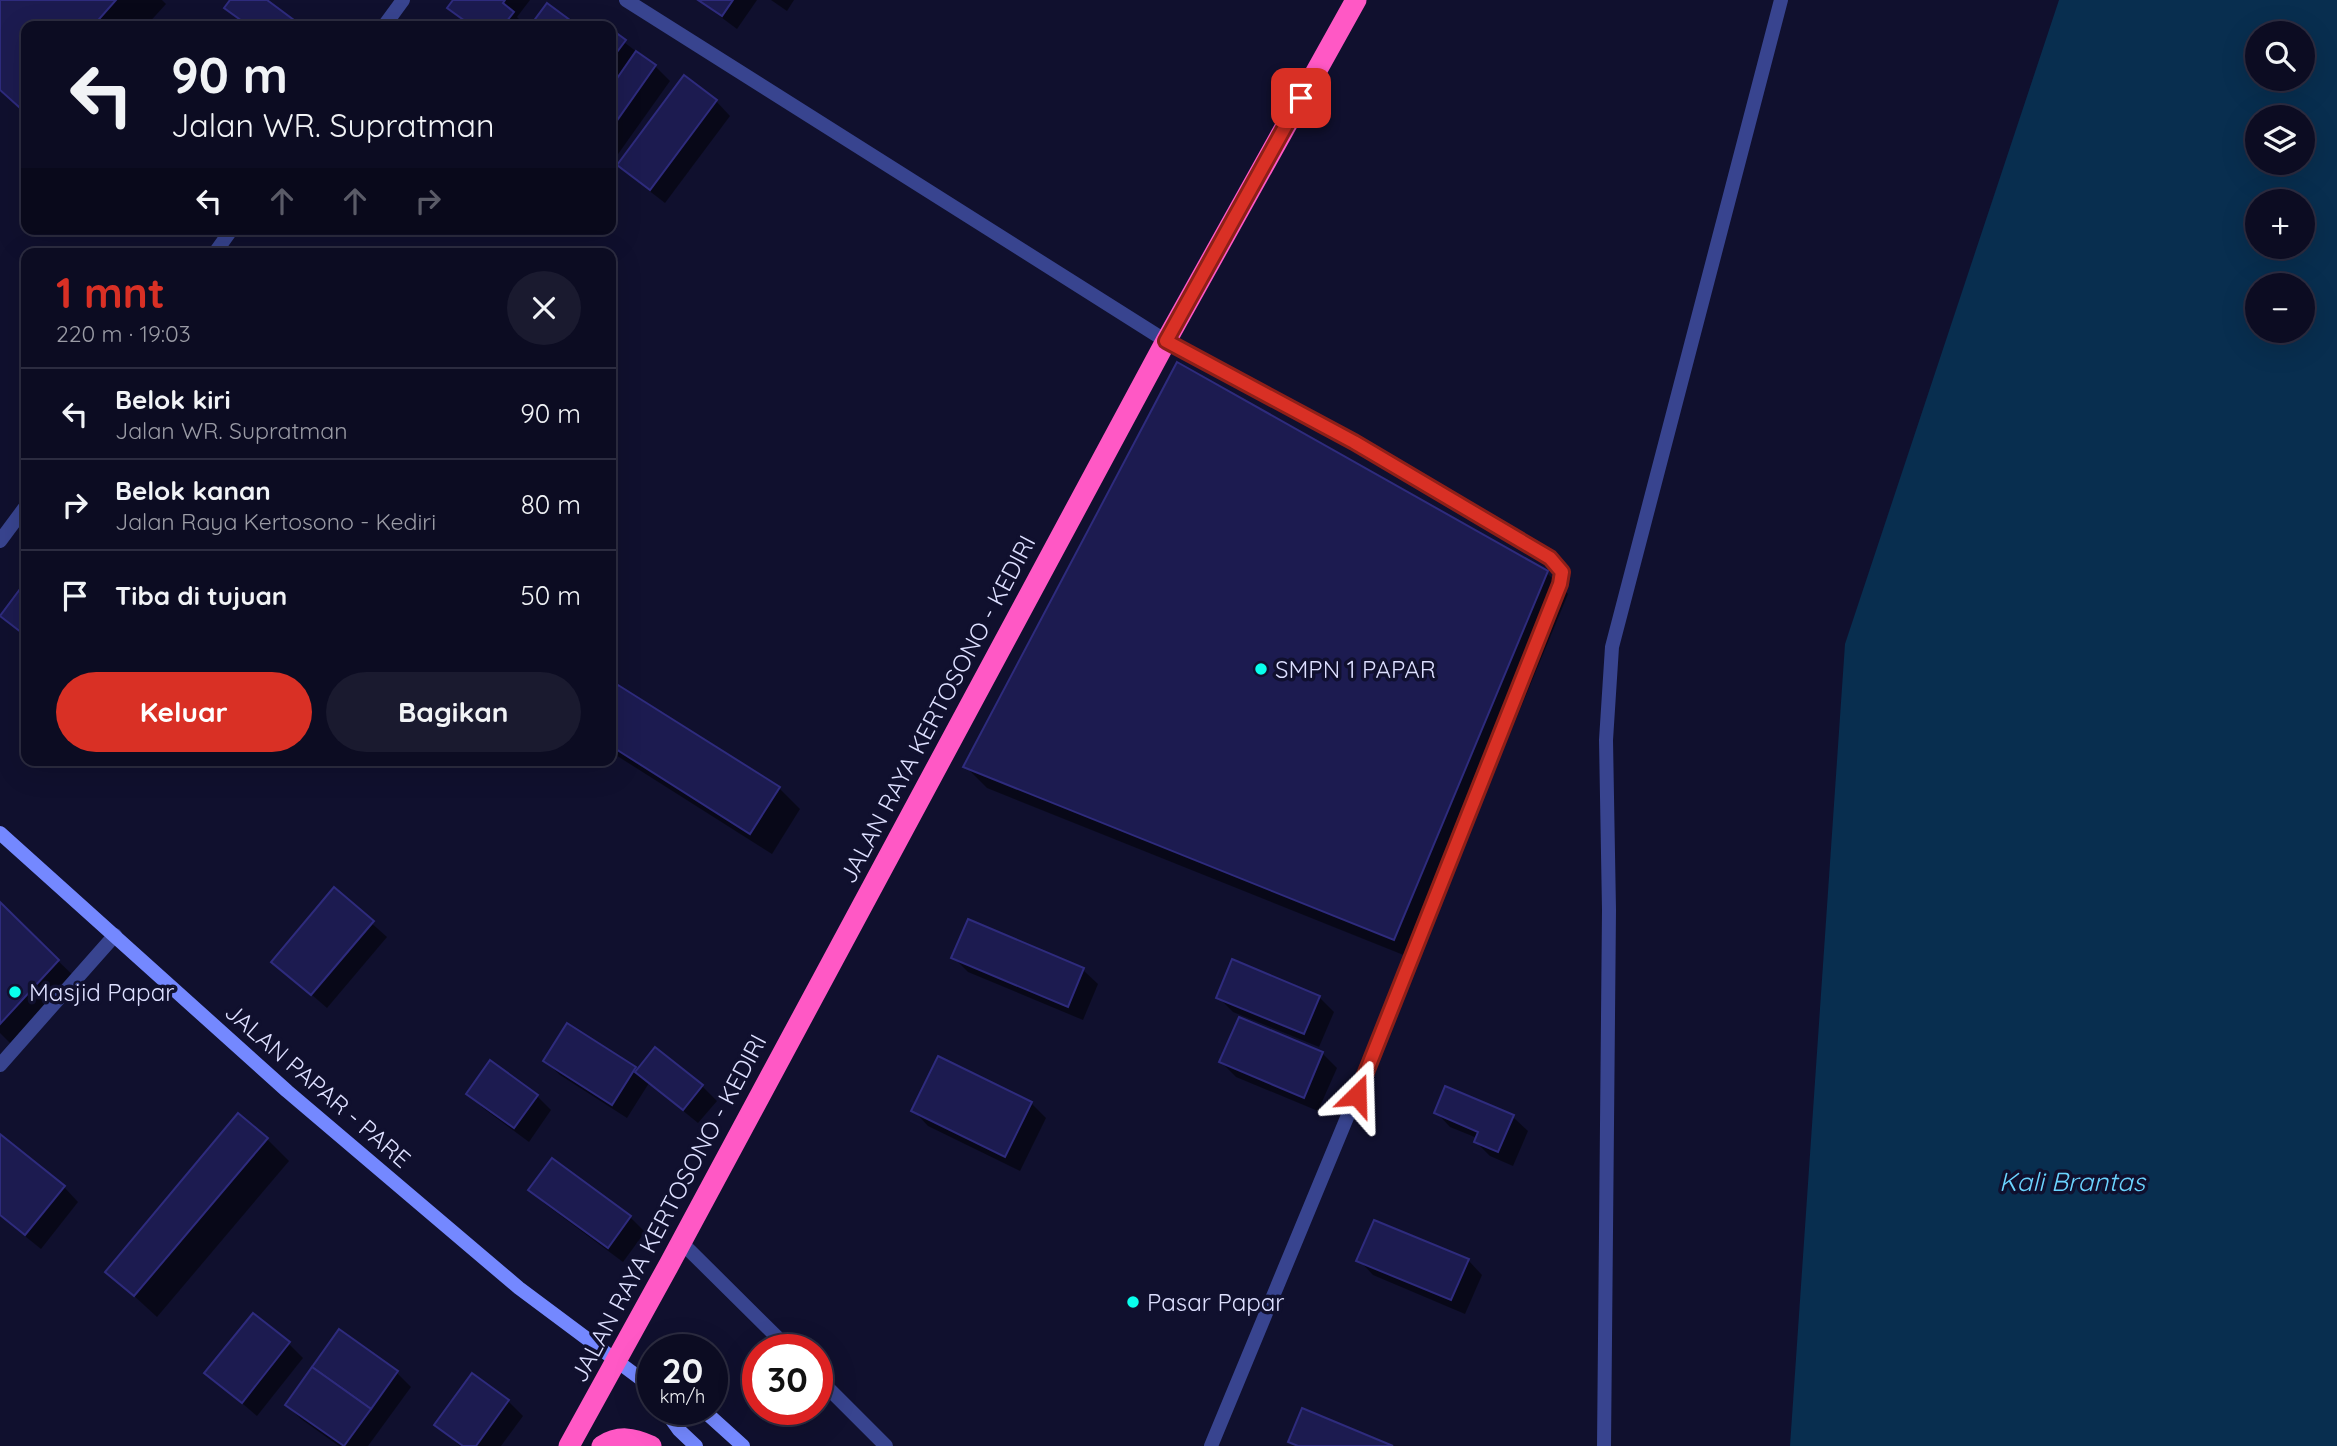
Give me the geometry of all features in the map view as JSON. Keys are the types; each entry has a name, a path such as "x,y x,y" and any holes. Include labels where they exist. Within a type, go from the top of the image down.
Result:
{"highway":[{"name":"JALAN RAYA KERTOSONO - KEDIRI","path":"569,1446 1166,341 1356,0"},
{"path":"602,1446 614,1438 636,1439 651,1446"}],"main road":[{"name":"JALAN PAPAR - PARE","path":"0,833 287,1091 519,1288 637,1375"},
{"path":"675,1425 696,1446"},
{"path":"720,1425 743,1446"}],"street":[{"path":"388,21 403,0"},
{"path":"626,0 1166,341 1354,442 1550,558 1562,572 1560,584 1398,996 1211,1446"},
{"path":"1604,1446 1609,910 1606,740 1612,647 1781,0"},
{"path":"0,541 21,513"},
{"path":"0,1065 116,935"},
{"path":"680,1241 774,1334"},
{"path":"833,1393 886,1446"}],"water":[{"name":"Kali Brantas","path":"2059,0 2337,0 2337,1446 1790,1446 1845,644"}],"building":[{"path":"0,0 116,0 97,21 21,21 21,105 19,107 0,90"},
{"path":"230,0 267,0 295,21 242,21 224,8"},
{"path":"453,0 505,0 503,3 514,12 507,21 465,21 447,8"},
{"path":"698,0 733,0 722,16"},
{"path":"547,3 571,21 534,21"},
{"path":"616,33 626,40 616,53"},
{"path":"636,51 656,65 616,122 616,80"},
{"path":"684,75 717,100 650,190 617,165"},
{"name":"SMPN 1 PAPAR","path":"1177,362 1548,571 1394,940 963,767"},
{"path":"21,588 21,632 0,616"},
{"path":"618,685 780,787 750,834 616,749"},
{"path":"334,887 374,921 311,995 271,962"},
{"name":"Masjid Papar","path":"0,902 59,960 0,1024"},
{"path":"968,919 1084,968 1068,1007 951,958"},
{"path":"1232,959 1320,996 1304,1034 1216,998"},
{"path":"1239,1017 1323,1052 1304,1098 1219,1062"},
{"path":"567,1023 636,1067 612,1105 543,1061"},
{"path":"655,1047 703,1085 683,1110 635,1072"},
{"path":"938,1056 1032,1102 1005,1157 911,1111"},
{"path":"490,1060 538,1095 514,1128 466,1094"},
{"path":"1445,1086 1514,1115 1498,1152 1474,1142 1478,1132 1434,1113"},
{"path":"238,1113 268,1138 134,1296 105,1272"},
{"path":"0,1134 65,1186 25,1235 0,1215"},
{"path":"552,1158 631,1216 608,1248 528,1190"},
{"path":"1374,1220 1469,1259 1451,1300 1356,1261"},
{"path":"253,1313 290,1342 242,1403 204,1373"},
{"path":"339,1329 398,1371 371,1409 312,1367"},
{"path":"312,1367 371,1409 344,1446 285,1405"},
{"path":"472,1373 509,1400 476,1446 463,1446 434,1425"},
{"path":"1302,1408 1393,1446 1298,1446 1288,1442"}],"place":[{"name":"SMPN 1 PAPAR","path":"1261,669"},
{"name":"Masjid Papar","path":"15,992"},
{"name":"Pasar Papar","path":"1133,1302"}],"route":[{"path":"1301,98 1166,341 1354,442 1550,558 1562,572 1560,584 1357,1095"}]}
